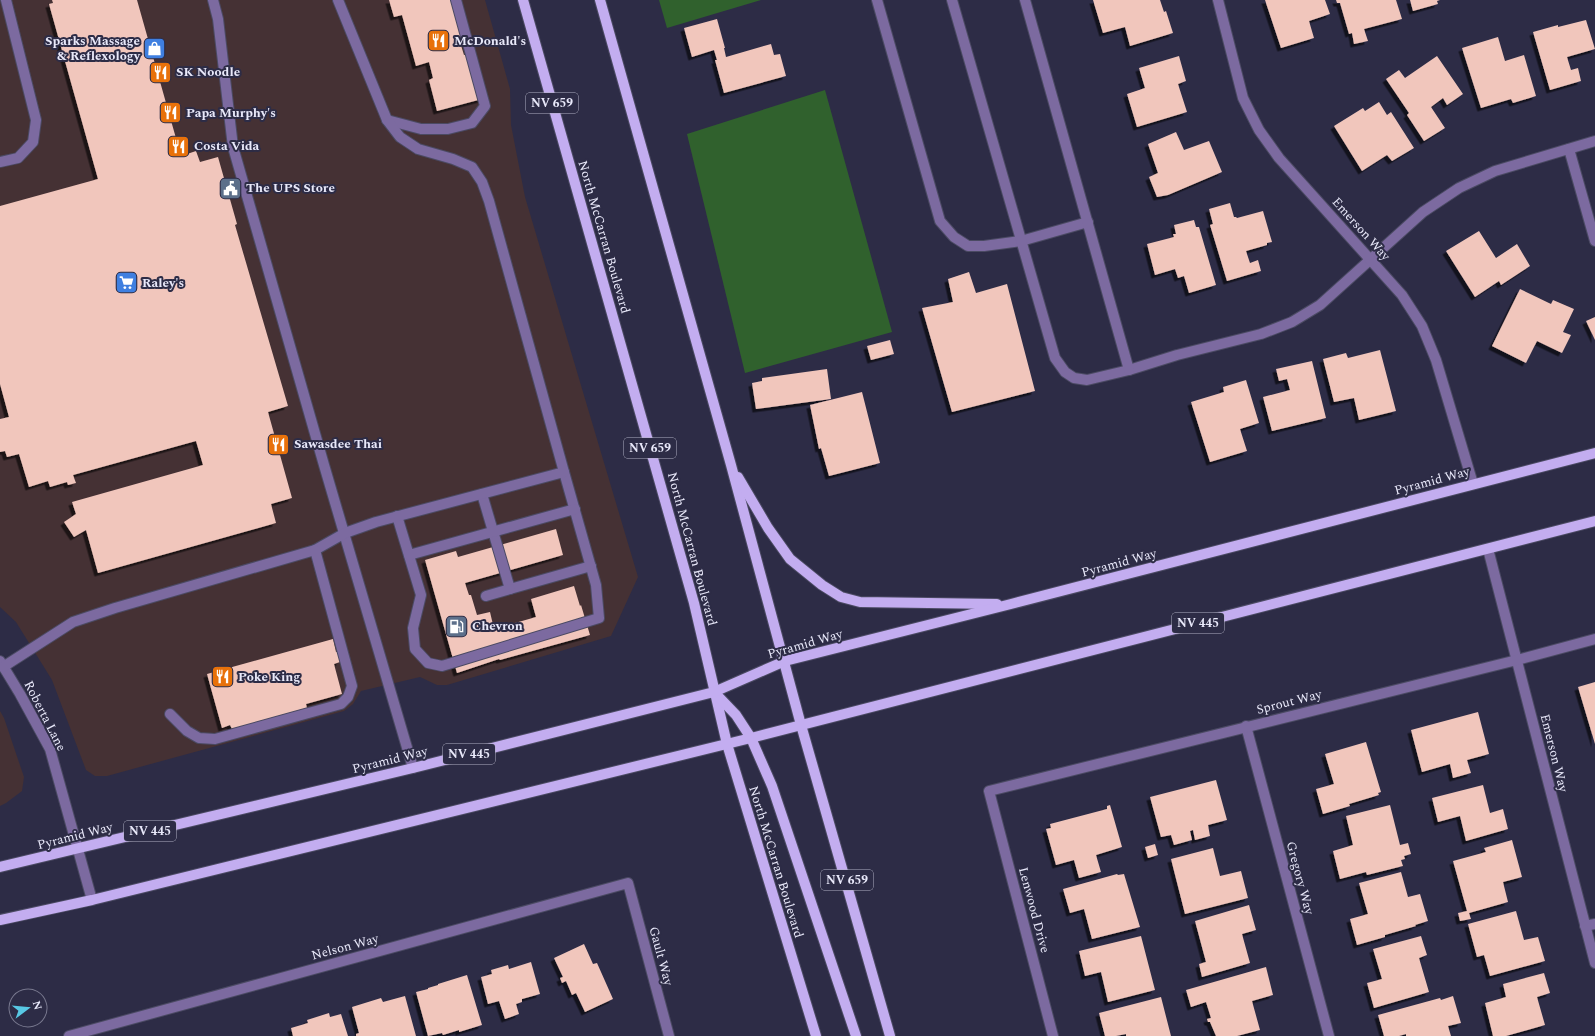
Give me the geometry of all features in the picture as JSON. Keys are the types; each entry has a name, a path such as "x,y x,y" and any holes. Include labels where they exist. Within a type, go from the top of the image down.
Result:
{"main road":[{"name":"North McCarran Boulevard","path":"524,0 694,602 727,744 816,1036"},
{"name":"NV 659","path":"600,0 731,466 801,725 890,1036"},
{"name":"Pyramid Way","path":"0,868 413,768 714,692 784,661 1595,453"},
{"path":"731,466 768,528 790,559 822,585 842,597 860,602 1011,604"},
{"name":"NV 445","path":"0,920 92,900 751,738 1595,521"},
{"path":"714,692 736,715 751,738 776,799 856,1036"}],"street":[{"path":"0,162 18,158 33,142 36,120 6,0"},
{"path":"213,0 218,19 233,147 413,768"},
{"path":"338,0 387,120 400,137 418,149 453,159 472,167 482,182 489,201 591,566 596,585 598,618 442,666 428,663 415,649 413,628 421,595 397,516"},
{"path":"387,120 421,129 448,129 472,123 485,106 456,0"},
{"path":"877,0 940,220 954,237 968,246 984,246 1021,241 1088,222"},
{"path":"952,0 1055,358 1066,372 1074,378 1087,380 1129,370 1177,355 1261,334 1292,322 1320,305 1423,212 1459,188 1496,171 1595,141"},
{"path":"1025,0 1129,370"},
{"name":"Emerson Way","path":"1218,0 1243,98 1259,130 1279,158 1402,295 1422,326 1436,360 1473,484"},
{"path":"1569,149 1595,241"},
{"path":"2,664 73,622 115,608 315,550 345,533 397,516 564,472"},
{"path":"482,494 510,589"},
{"path":"409,555 575,509"},
{"name":"Emerson Way","path":"1488,549 1590,925 1595,963"},
{"path":"170,714 187,731 199,738 215,739 341,704 348,697 352,686 315,550"},
{"path":"486,596 591,566"},
{"name":"Sprout Way","path":"989,791 1246,726 1517,660 1595,639"},
{"name":"Roberta Lane","path":"2,664 50,749 92,900"},
{"name":"Gregory Way","path":"1246,726 1329,1036"},
{"name":"Lenwood Drive","path":"989,791 1054,1036"},
{"name":"Nelson Way","path":"69,1036 628,883"},
{"name":"Gault Way","path":"628,883 669,1036"}],"shaded area":[{"path":"0,0 485,0 510,89 511,125 525,197 638,577 611,636 447,685 437,685 420,677 361,691 353,704 344,711 107,776 95,776 86,770 52,680 16,622 0,607"},
{"path":"0,711 4,718 24,777 22,791 0,806"}],"green space":[{"path":"659,0 761,0 667,28"},
{"path":"825,90 892,332 745,373 687,134"}],"building":[{"name":"Raley's","path":"52,0 137,0 181,156 196,151 200,162 218,157 237,224 235,225 288,406 268,412 292,498 271,504 276,523 98,573 86,530 74,537 64,522 76,514 72,502 203,465 196,441 73,475 76,483 68,485 67,482 50,487 48,481 29,487 19,454 7,457 5,451 0,452 0,419 9,417 0,384 0,206 98,179 49,4 53,3"},
{"path":"389,0 455,0 465,37 459,39 464,55 470,54 482,99 437,111 429,80 433,78 429,62 416,66 402,15 394,17"},
{"path":"1093,0 1160,0 1164,12 1166,11 1173,33 1130,46 1125,27 1103,33"},
{"path":"1265,0 1325,0 1330,14 1309,21 1314,38 1281,48"},
{"path":"1336,0 1396,0 1402,19 1364,29 1368,41 1354,44 1352,33 1349,34 1340,3 1337,3"},
{"path":"1410,0 1440,0 1437,1 1438,4 1413,11"},
{"path":"717,19 726,57 771,44 774,55 780,54 786,76 724,93 715,60 717,60 714,50 692,57 684,28"},
{"path":"1586,20 1595,49 1567,57 1571,70 1578,68 1581,81 1550,90 1533,32 1558,25 1558,27"},
{"path":"1498,37 1505,61 1524,55 1536,96 1513,103 1511,99 1481,108 1462,48"},
{"path":"1179,56 1186,81 1178,84 1187,112 1137,127 1127,94 1145,88 1139,68"},
{"path":"1437,56 1463,94 1447,105 1443,98 1431,107 1445,128 1424,141 1407,115 1409,113 1386,79 1399,70 1405,78"},
{"path":"1379,102 1387,115 1391,112 1414,148 1392,161 1387,155 1362,171 1334,126 1363,108 1365,111"},
{"path":"1176,132 1184,150 1209,141 1222,172 1168,195 1157,197 1149,177 1158,173 1148,144"},
{"path":"1230,203 1234,217 1237,218 1263,211 1272,242 1246,251 1250,263 1258,260 1261,271 1227,281 1210,225 1213,224 1209,209"},
{"path":"1194,220 1196,227 1199,227 1216,285 1189,293 1184,276 1178,278 1175,269 1155,275 1147,244 1174,237 1173,234 1176,234 1174,225"},
{"path":"1479,231 1496,258 1517,244 1530,266 1501,285 1499,281 1475,297 1446,251"},
{"path":"969,272 976,293 1007,284 1035,391 952,412 922,308 953,302 948,279"},
{"path":"1520,289 1551,304 1553,300 1574,309 1563,332 1571,335 1562,353 1537,341 1526,363 1492,346"},
{"path":"1595,317 1595,340 1586,321"},
{"path":"890,340 894,354 871,360 867,346"},
{"path":"1380,350 1396,411 1359,420 1354,398 1334,402 1323,359 1346,353 1348,358"},
{"path":"1312,361 1326,418 1272,431 1263,397 1290,390 1287,379 1279,381 1276,369"},
{"path":"827,369 831,399 756,409 752,383 762,381 762,378"},
{"path":"1246,380 1259,423 1240,429 1247,451 1210,462 1191,402 1224,392 1223,387"},
{"path":"862,392 880,463 829,476 821,448 819,449 810,405"},
{"path":"556,529 563,555 465,583 469,595 471,595 477,615 490,612 494,629 536,617 531,599 574,586 590,635 500,660 499,659 457,673 425,560 456,551 458,557"},
{"path":"333,639 336,652 341,651 343,658 339,659 340,662 334,664 342,694 306,704 307,708 232,729 230,725 222,728 207,674"},
{"path":"1595,682 1595,744 1578,687"},
{"path":"1478,712 1489,754 1467,760 1471,773 1453,778 1450,764 1422,772 1411,730"},
{"path":"1366,742 1381,792 1378,793 1379,795 1349,804 1350,806 1323,814 1316,789 1334,784 1325,754"},
{"path":"1216,780 1227,820 1208,825 1210,836 1195,840 1193,830 1190,831 1192,840 1174,845 1171,835 1161,837 1150,797"},
{"path":"1483,785 1490,813 1503,809 1508,829 1466,841 1460,816 1438,822 1432,798"},
{"path":"1110,805 1122,847 1096,855 1101,872 1079,878 1074,860 1056,865 1046,829 1051,828 1050,824 1107,809 1107,806"},
{"path":"1390,805 1400,845 1408,843 1411,854 1404,856 1405,859 1401,860 1403,866 1367,875 1366,872 1340,879 1333,851 1353,845 1346,816"},
{"path":"1512,840 1522,877 1503,882 1508,902 1469,913 1471,919 1460,921 1458,913 1467,911 1453,861 1486,852 1484,848"},
{"path":"1155,844 1158,855 1148,858 1145,847"},
{"path":"1213,848 1220,876 1241,871 1248,898 1185,914 1171,859"},
{"path":"1401,872 1408,897 1420,894 1428,921 1385,935 1385,937 1357,945 1350,919 1368,914 1359,883"},
{"path":"1117,874 1124,874 1140,927 1092,939 1084,909 1070,913 1063,889"},
{"path":"1249,905 1256,930 1242,934 1250,963 1202,977 1199,964 1206,962 1195,921"},
{"path":"1516,911 1524,940 1538,937 1545,961 1490,976 1484,955 1477,957 1468,924"},
{"path":"1141,936 1155,990 1108,1002 1101,972 1085,976 1079,951"},
{"path":"1421,936 1427,955 1419,958 1429,992 1374,1008 1367,983 1382,979 1373,949"},
{"path":"584,944 593,964 597,963 613,999 585,1012 576,993 572,995 566,981 562,983 560,978 563,977 554,958"},
{"path":"531,962 540,994 522,999 522,1002 516,1004 519,1014 505,1019 499,1001 488,1004 481,977 492,974 491,970 508,965 509,969"},
{"path":"1266,967 1273,995 1252,1001 1260,1030 1237,1036 1216,1036 1210,1022 1208,1022 1207,1019 1211,1018 1206,1002 1191,1007 1186,990"},
{"path":"1544,973 1550,993 1537,997 1545,1025 1506,1036 1493,1036 1485,1003 1506,997 1503,984"},
{"path":"467,975 482,1025 459,1032 459,1030 443,1035 442,1033 428,1036 416,992"},
{"path":"405,996 416,1036 356,1036 356,1034 359,1033 352,1007 381,998 383,1002"},
{"path":"1453,996 1461,1023 1448,1026 1451,1036 1406,1036 1406,1034 1399,1036 1384,1036 1378,1015 1440,998 1441,1000"},
{"path":"1161,997 1171,1036 1126,1036 1126,1034 1105,1036 1099,1013"},
{"path":"329,1013 330,1017 341,1014 348,1036 293,1036 291,1028 308,1023 307,1020"}],"place":[{"name":"McDonald's","path":"439,41"},
{"name":"Sparks Massage & Reflexology","path":"155,48"},
{"name":"SK Noodle","path":"160,72"},
{"name":"Papa Murphy's","path":"171,113"},
{"name":"Costa Vida","path":"178,146"},
{"name":"The UPS Store","path":"230,188"},
{"name":"Raley's","path":"126,283"},
{"name":"Sawasdee Thai","path":"279,444"},
{"name":"Chevron","path":"457,626"},
{"name":"Poke King","path":"222,677"}]}
